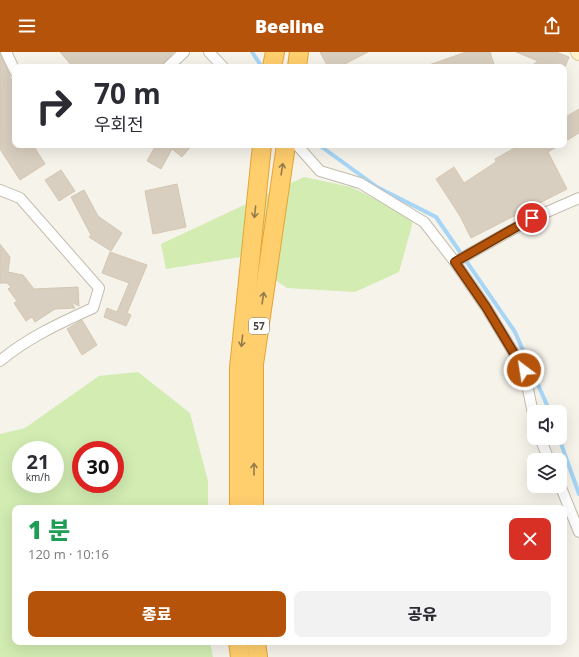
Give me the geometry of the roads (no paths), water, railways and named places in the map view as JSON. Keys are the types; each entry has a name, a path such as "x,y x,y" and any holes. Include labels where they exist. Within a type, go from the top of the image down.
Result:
{"highway":[{"path":"272,64 274,52"},
{"path":"297,64 299,52"},
{"name":"57","path":"239,505 240,368 262,148"},
{"name":"57","path":"254,505 254,364 286,148"},
{"path":"238,645 240,657"},
{"path":"256,645 258,657"}],"street":[{"path":"6,52 12,65"},
{"path":"171,64 184,52"},
{"path":"209,52 220,64"},
{"path":"300,148 320,170 360,183 424,222 455,262 486,307 524,370 531,405"},
{"path":"0,190 20,198 99,288 92,308 59,323 26,342 13,350 0,361"},
{"path":"455,262 532,218 579,198"},
{"path":"563,493 578,528"}],"waterway":[{"path":"252,52 260,64"},
{"path":"323,148 377,187 436,217 515,332 547,405"},
{"path":"562,445 579,494"}]}
